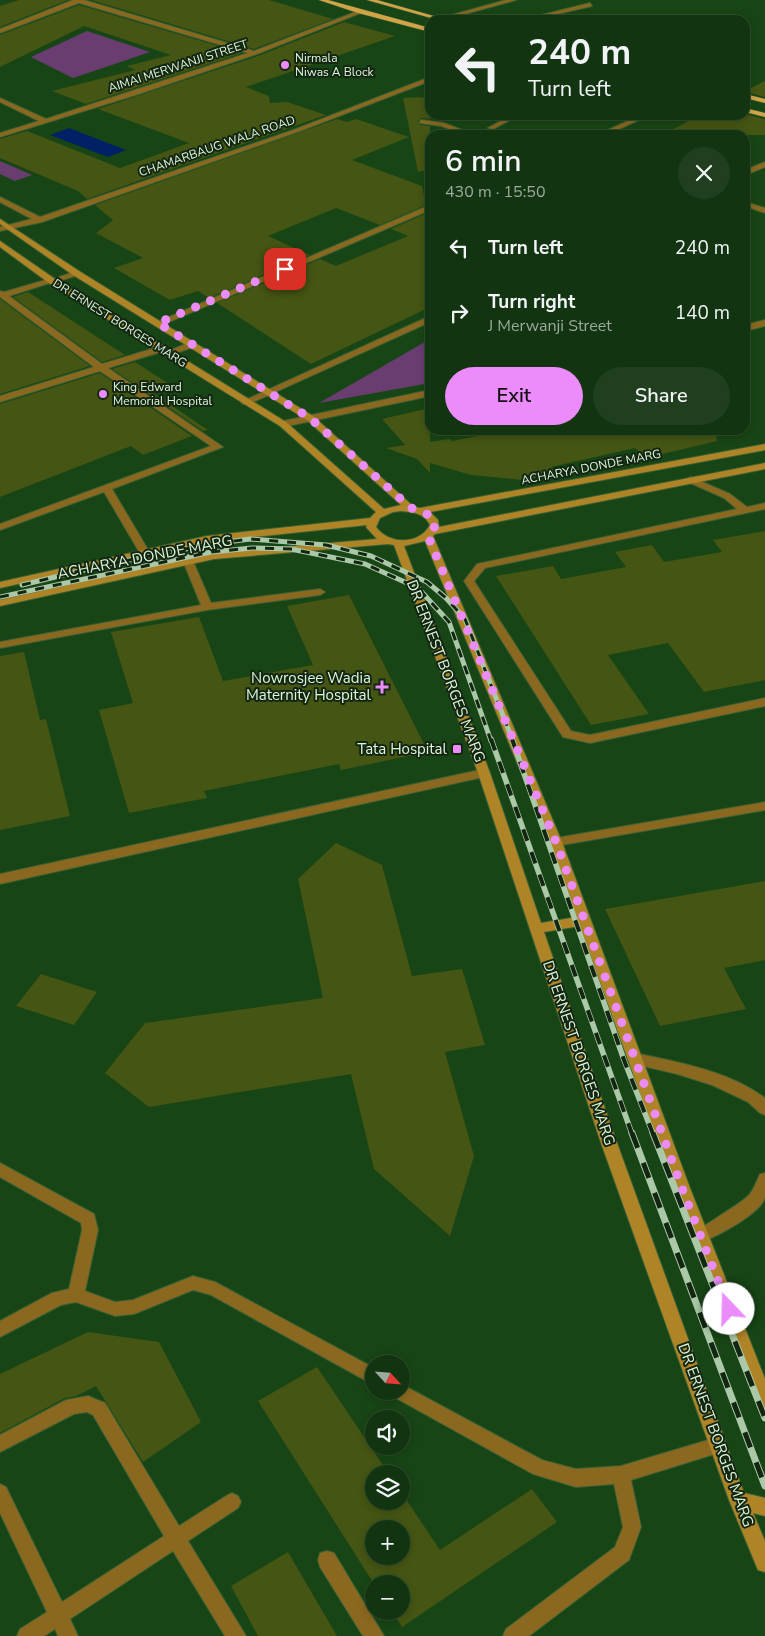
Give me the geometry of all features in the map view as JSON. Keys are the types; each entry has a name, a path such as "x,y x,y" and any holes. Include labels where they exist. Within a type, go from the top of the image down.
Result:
{"highway":[{"path":"322,0 425,29"},
{"path":"370,0 427,15"},
{"path":"750,97 765,101"},
{"path":"750,111 765,115"}],"main road":[{"name":"DR ERNEST BORGES MARG","path":"0,221 4,228 76,274 193,344 310,418 416,510 433,519 435,525 431,534"},
{"name":"DR ERNEST BORGES MARG","path":"0,243 52,281 283,424 382,512"},
{"name":"ACHARYA DONDE MARG","path":"382,512 401,508 416,510 765,447"},
{"path":"765,466 431,534 556,842 635,1059 765,1401"},
{"path":"382,512 372,521 371,527 373,532 393,542"},
{"name":"ACHARYA DONDE MARG","path":"0,585 207,539 372,521"},
{"name":"ACHARYA DONDE MARG","path":"0,603 214,556 393,542 409,543 431,534"},
{"path":"207,539 214,556"},
{"name":"DR ERNEST BORGES MARG","path":"393,542 484,773 609,1143 738,1500 765,1563"},
{"path":"537,928 585,921"},
{"path":"738,1500 765,1508"}],"street":[{"path":"0,30 78,0 255,53"},
{"path":"457,15 513,0"},
{"path":"542,15 590,6"},
{"name":"AIMAI MERWANJI STREET","path":"0,135 255,53 303,36 360,12"},
{"name":"CHAMARBAUG WALA ROAD","path":"4,228 38,220 298,130 425,81"},
{"path":"0,100 45,121"},
{"path":"491,128 507,120"},
{"path":"612,130 635,120"},
{"path":"422,122 442,124 458,130"},
{"path":"750,171 765,164"},
{"path":"0,199 38,220"},
{"path":"750,206 765,211"},
{"path":"158,323 425,209"},
{"path":"2,294 76,274"},
{"path":"0,527 218,447 100,366 2,294"},
{"path":"246,402 425,321"},
{"path":"750,327 763,326"},
{"path":"0,399 100,366 193,344"},
{"path":"283,424 425,394"},
{"path":"691,480 727,496 745,510"},
{"path":"107,488 145,553"},
{"path":"765,506 481,566 469,581 567,734 590,739 765,702"},
{"path":"188,561 207,607"},
{"path":"0,645 207,607 320,592"},
{"path":"0,880 484,773"},
{"path":"556,842 765,806"},
{"path":"635,1059 682,1068 722,1082 762,1103 765,1109"},
{"path":"0,1169 88,1219 90,1230 76,1295"},
{"path":"701,1235 711,1232 727,1222 758,1196 765,1179"},
{"path":"0,1330 58,1298 76,1295 115,1309 134,1307 193,1284 216,1289 365,1372"},
{"path":"410,1397 539,1468 576,1478 621,1475 718,1445"},
{"path":"0,1444 72,1406 88,1404 99,1409 176,1540 236,1636"},
{"path":"514,1636 602,1570 622,1552 632,1527 621,1475"},
{"path":"0,1493 57,1617 68,1636"},
{"path":"27,1636 232,1502"},
{"path":"327,1560 374,1636"}],"shaded area":[{"path":"87,31 150,52 73,78 31,57"},
{"path":"69,128 126,150 108,157 50,135"},
{"path":"0,161 32,175 15,181 0,174"},
{"path":"425,342 425,384 319,403"}],"building":[{"path":"19,0 68,0 0,27 0,6"},
{"path":"91,0 269,0 333,19 254,49"},
{"path":"79,5 242,53 86,104 52,91 135,70 127,66 171,55 84,26 0,67 0,35"},
{"path":"344,22 395,36 246,87 269,96 270,103 287,102 326,115 87,199 78,191 0,158 0,139 27,131 120,168 189,143 98,109 258,56"},
{"path":"765,81 765,97 750,93 750,88"},
{"path":"425,97 425,118 418,121 420,125 430,126 430,130 425,130 425,171 418,172 403,98"},
{"path":"750,115 765,119 765,135 750,135 750,130 672,130 690,120 750,120"},
{"path":"337,119 347,122 356,119 409,137 352,160 422,186 425,200 425,205 380,225 336,208 268,236 310,255 209,298 198,291 170,300 114,268 143,258 96,233 113,220 95,205"},
{"path":"425,214 425,309 311,364 217,303 320,259 336,266 408,236 391,229"},
{"path":"28,292 125,355 102,362 13,297"},
{"path":"0,299 90,366 0,394"},
{"path":"135,362 169,384 150,391 208,430 203,431 112,369"},
{"path":"100,373 192,436 143,455 131,446 0,497 0,404"},
{"path":"425,409 425,435 430,435 430,442 450,439 452,441 483,435 716,435 717,441 646,458 635,448 551,467 556,473 523,480 471,475 430,463 430,473 417,459 386,448 405,445 382,419"},
{"path":"765,531 765,680 704,692 668,643 608,655 649,714 591,725 496,576 553,566 561,579 626,567 615,552 652,545 664,562 722,552 713,540"},
{"path":"349,595 428,752 341,770 339,764 204,791 207,798 129,813 99,710 133,703 111,632 199,617 223,681 313,665 287,606"},
{"path":"24,652 40,720 46,719 70,816 0,830 0,656"},
{"path":"336,843 382,865 412,976 462,969 485,1045 445,1052 474,1156 450,1236 374,1169 351,1074 149,1107 105,1073 145,1023 323,998 298,879"},
{"path":"765,881 765,960 724,968 746,1009 660,1026 605,909"},
{"path":"41,974 97,992 74,1025 16,1006"},
{"path":"88,1332 159,1342 201,1422 143,1462 96,1386 76,1396 65,1398 0,1433 0,1374"},
{"path":"317,1367 365,1438 365,1455 376,1455 383,1465 365,1465 365,1510 410,1510 410,1505 440,1550 532,1489 557,1522 402,1627 398,1620 410,1620 410,1575 368,1575 258,1401"},
{"path":"288,1552 337,1636 258,1636 231,1586"}],"railway":[{"path":"22,585 109,564 211,544 250,539 326,545 371,556 427,582 446,598 465,619 513,741"},
{"path":"0,597 211,552 252,548 291,549 365,564 418,588 449,622 491,741"},
{"path":"491,739 632,1134"},
{"path":"512,739 624,1060 653,1134"},
{"path":"632,1133 765,1486"},
{"path":"653,1133 765,1418"}],"place":[{"name":"Nirmala Niwas A Block","path":"285,65"},
{"name":"King Edward Memorial Hospital","path":"103,394"},
{"name":"Nowrosjee Wadia Maternity Hospital","path":"382,687"},
{"name":"Tata Hospital","path":"457,749"}],"route":[{"path":"285,269 158,323 310,418 411,508 421,511 433,519 434,531 428,536 556,842 682,1188 729,1309"}]}
